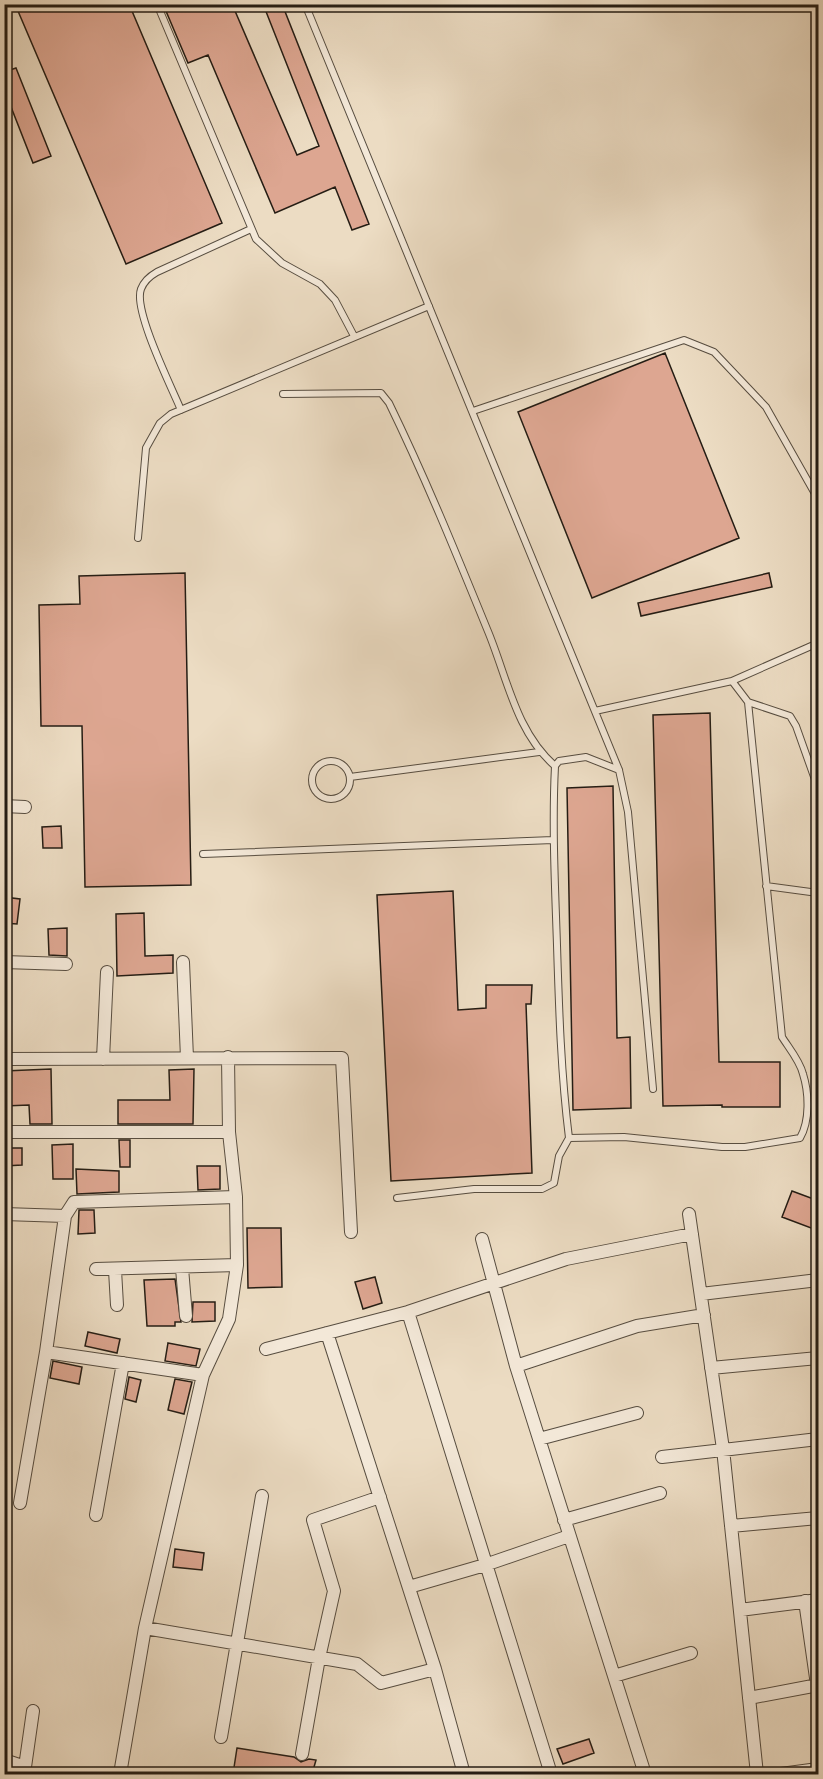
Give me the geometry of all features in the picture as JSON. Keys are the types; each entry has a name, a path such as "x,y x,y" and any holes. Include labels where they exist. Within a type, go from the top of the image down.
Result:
{"street":[{"path":"4,806 25,807"},
{"path":"4,962 66,964"},
{"path":"183,962 187,1058"},
{"path":"103,1059 106,972"},
{"path":"120,1774 145,1628 203,1375 229,1318 237,1265 236,1197 229,1132 228,1057"},
{"path":"4,1059 342,1058 351,1232"},
{"path":"4,1132 229,1132"},
{"path":"20,1503 46,1352 64,1216 74,1202 236,1197"},
{"path":"4,1214 64,1216"},
{"path":"689,1214 723,1449 757,1774"},
{"path":"266,1349 408,1312 566,1259 692,1234"},
{"path":"482,1239 516,1366 645,1774"},
{"path":"96,1269 237,1265"},
{"path":"182,1268 186,1316"},
{"path":"115,1270 117,1305"},
{"path":"701,1294 819,1280"},
{"path":"408,1312 484,1565 551,1774"},
{"path":"516,1366 637,1326 704,1315"},
{"path":"327,1333 435,1670 464,1774"},
{"path":"46,1352 203,1375"},
{"path":"711,1368 819,1358"},
{"path":"96,1515 123,1363"},
{"path":"539,1438 637,1413"},
{"path":"662,1457 819,1439"},
{"path":"564,1520 660,1493"},
{"path":"220,1737 262,1496"},
{"path":"302,1754 319,1658 334,1591 313,1520 380,1497"},
{"path":"731,1526 819,1518"},
{"path":"409,1587 484,1565 569,1536"},
{"path":"740,1610 819,1599"},
{"path":"749,1698 818,1685 805,1601"},
{"path":"145,1628 357,1664 381,1683 435,1670"},
{"path":"614,1676 691,1653"},
{"path":"4,1760 24,1771 33,1712"},
{"path":"781,1774 819,1769"}],"lane":[{"path":"157,4 256,239 282,263 320,284 335,300 354,336"},
{"path":"305,4 619,770 627,812 653,1089"},
{"path":"181,410 144,320 140,290 148,278 157,272 251,229"},
{"path":"138,538 146,448 160,423 181,410 429,306"},
{"path":"473,411 684,340 691,341 714,352 766,407 819,499"},
{"path":"284,394 381,393 389,403 426,480 473,594 524,728 538,752 555,766"},
{"path":"595,711 732,681 819,643"},
{"path":"569,1138 624,1137 722,1147 800,1138 804,1131 807,1103 803,1072 782,1037 748,702 732,681"},
{"path":"748,702 789,716 796,726 819,788"},
{"path":"350,777 538,752"},
{"path":"397,1198 474,1189 542,1189 554,1183 559,1156 569,1138 564,1102 553,840 555,766 560,761 586,757 619,770"},
{"path":"333,761 345,766 350,777 348,789 333,798 321,795 313,780 317,768 333,761"},
{"path":"203,854 553,840"},
{"path":"766,886 819,893"}],"building":[{"path":"15,4 129,4 222,223 126,264"},
{"path":"163,4 232,4 297,155 319,146 265,9 282,4 369,224 352,230 335,187 275,213 208,55 188,63"},
{"path":"16,68 51,156 33,163 4,89 4,72"},
{"path":"665,353 739,538 592,598 518,412"},
{"path":"185,573 191,885 85,887 82,726 41,726 39,605 80,604 79,576"},
{"path":"769,573 772,587 641,616 638,603"},
{"path":"710,713 719,1062 780,1062 780,1107 663,1106 653,715"},
{"path":"613,786 617,1038 630,1037 631,1108 573,1110 567,788"},
{"path":"61,826 62,848 43,848 42,827"},
{"path":"453,891 458,1010 486,1008 486,985 532,985 531,1004 526,1004 532,1173 391,1181 377,895"},
{"path":"4,897 20,899 17,924 4,923"},
{"path":"144,913 145,956 173,955 173,973 117,976 116,914"},
{"path":"67,928 67,956 49,955 48,929"},
{"path":"51,1069 52,1124 30,1124 29,1105 4,1106 4,1071"},
{"path":"194,1069 193,1124 118,1124 118,1100 170,1100 169,1070"},
{"path":"119,1140 130,1140 130,1167 120,1167"},
{"path":"73,1144 73,1179 53,1179 52,1145"},
{"path":"4,1148 22,1148 22,1165 4,1166"},
{"path":"197,1166 220,1166 220,1189 198,1190"},
{"path":"76,1169 119,1171 119,1192 77,1194"},
{"path":"792,1191 819,1201 819,1231 782,1217"},
{"path":"79,1210 94,1210 95,1233 78,1234"},
{"path":"247,1228 281,1228 282,1287 248,1288"},
{"path":"375,1277 382,1303 363,1309 355,1282"},
{"path":"175,1279 181,1322 175,1322 175,1326 147,1326 144,1280"},
{"path":"193,1302 215,1302 215,1321 192,1322"},
{"path":"88,1332 120,1339 117,1353 85,1346"},
{"path":"168,1343 200,1349 196,1366 165,1361"},
{"path":"53,1361 82,1367 79,1384 50,1378"},
{"path":"129,1377 141,1380 136,1402 125,1399"},
{"path":"175,1379 192,1382 184,1414 168,1410"},
{"path":"175,1549 204,1553 202,1570 173,1567"},
{"path":"589,1739 594,1753 563,1764 557,1749"},
{"path":"237,1748 294,1757 301,1762 309,1759 316,1760 312,1774 233,1774"}]}
